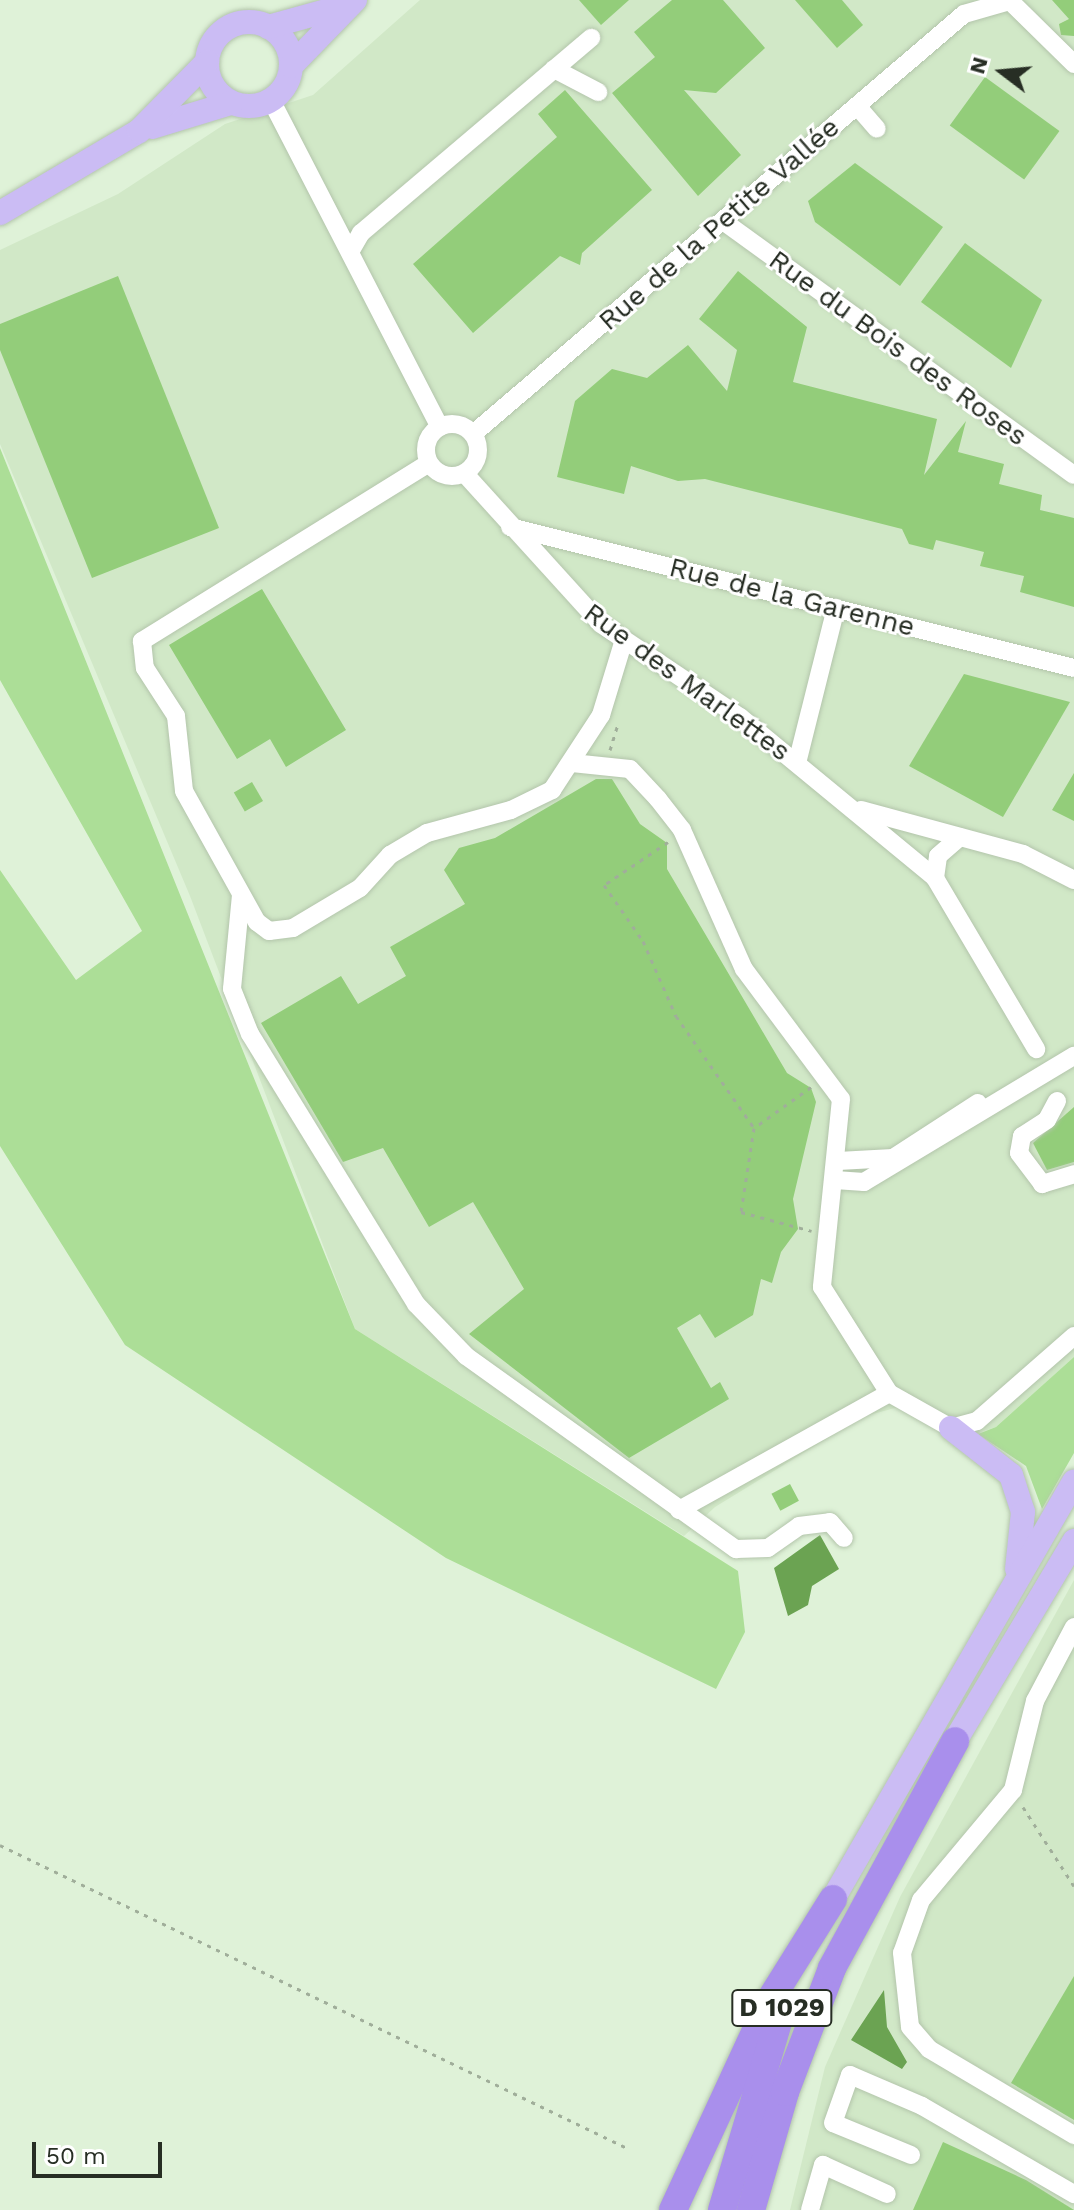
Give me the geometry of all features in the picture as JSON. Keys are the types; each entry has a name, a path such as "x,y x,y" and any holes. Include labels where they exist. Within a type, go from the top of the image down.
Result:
{"highway":[{"name":"D 1029","path":"751,2210 775,2119 832,1968 955,1741"},
{"name":"D 1029","path":"722,2210 782,2008 833,1899"},
{"path":"673,2210 770,2000 833,1899"}],"main road":[{"path":"139,131 207,62 228,28 268,27 353,2"},
{"path":"0,213 139,131 231,103 271,100 291,66 353,2"},
{"path":"268,27 285,43 291,66"},
{"path":"207,62 213,86 231,103"},
{"path":"951,1428 1000,1460 1016,1486 1023,1521 1015,1584"},
{"path":"833,1899 1074,1481"},
{"name":"D 1029","path":"955,1741 1074,1541"}],"street":[{"name":"Rue de la Petite Vallée","path":"473,434 964,14 1010,1 1074,64"},
{"path":"350,252 361,233 591,38"},
{"path":"554,69 598,92"},
{"path":"271,100 440,427"},
{"path":"857,106 877,129"},
{"name":"Rue du Bois des Roses","path":"723,221 1074,475"},
{"path":"339,231 361,233"},
{"path":"458,424 473,434 477,460 465,474 449,477 429,463 429,439 440,427 458,424"},
{"path":"429,463 142,641 145,668 176,716 184,791 241,895 269,931 293,928 360,888 390,855 427,833 511,810 552,790 601,715 624,640"},
{"name":"Rue des Marlettes","path":"465,474 566,593 624,640 856,808 935,878 1036,1049"},
{"name":"Rue de la Garenne","path":"510,527 1074,668"},
{"path":"797,763 836,608"},
{"path":"572,763 630,769 682,830 744,969 841,1099 838,1161 822,1287 889,1393 951,1428 984,1419 1074,1336"},
{"name":"Rue des Marlettes","path":"856,808 1023,854 1074,880"},
{"path":"935,878 938,856 960,837"},
{"path":"241,895 232,989 250,1034 401,1282 466,1356 736,1549 768,1548 799,1526 830,1522 844,1538"},
{"path":"838,1161 893,1158 1021,1078 1036,1049 1072,1057"},
{"path":"835,1180 864,1182 1072,1057"},
{"path":"1057,1101 1047,1120 1022,1136 1019,1153 1042,1184 1074,1174"},
{"path":"679,1510 889,1393"},
{"path":"1074,1627 1035,1701 1013,1790 921,1900 902,1953 910,2027 929,2049 1074,2135"},
{"path":"911,2155 833,2123 850,2075 922,2106 1074,2194"},
{"path":"810,2210 823,2165 887,2194"}],"path":[{"path":"667,843 604,885 643,941 676,1016 754,1128 741,1212 798,1229"},
{"path":"754,1128 811,1088"},
{"path":"1013,1790 1074,1886"},
{"path":"0,1845 629,2149"}],"shaded area":[{"path":"420,0 1074,0 1074,1357 996,1427 968,1437 902,1406 862,1417 715,1507 684,1536 355,1329 190,896 0,444 0,250 118,194 225,124 313,95"},
{"path":"0,448 355,1329 738,1571 745,1632 716,1689 446,1558 125,1345 0,1146 0,870 76,980 142,931 0,680"},
{"path":"1074,1357 1074,1453 1042,1509 1026,1466 978,1434 996,1427"},
{"path":"820,1535 839,1569 812,1586 808,1605 788,1616 774,1568"},
{"path":"1074,1580 1074,2210 790,2210 825,2067 900,1897"},
{"path":"884,1990 887,2027 907,2062 902,2069 851,2040"}],"building":[{"path":"579,0 629,0 601,25"},
{"path":"672,0 723,0 765,48 716,93 684,90 741,155 698,196 612,93 655,57 634,32"},
{"path":"795,0 842,0 863,25 837,48"},
{"path":"1052,0 1074,0 1074,36 1061,35 1059,24 1069,19"},
{"path":"985,77 1059,131 1024,180 950,126"},
{"path":"565,90 652,190 582,253 580,265 560,256 473,333 413,264 557,137 538,114"},
{"path":"855,163 943,227 900,286 815,222 808,201"},
{"path":"965,243 1042,300 1011,368 921,302"},
{"path":"738,271 807,327 793,382 937,419 924,475 966,421 958,452 1004,464 999,484 1042,495 1040,510 1074,518 1074,607 1020,592 1024,576 980,566 984,552 936,540 933,550 909,544 902,529 705,479 678,481 631,466 624,494 557,477 575,401 612,369 647,378 688,345 727,391 737,350 699,319"},
{"path":"118,276 219,528 92,578 0,350 0,324"},
{"path":"262,589 346,730 286,767 270,739 237,759 169,645"},
{"path":"964,674 1070,702 1003,817 909,766"},
{"path":"1074,773 1074,821 1052,810"},
{"path":"596,779 612,779 640,824 667,843 667,869 787,1073 811,1088 816,1102 793,1199 798,1229 781,1252 772,1283 761,1279 753,1315 715,1338 700,1314 677,1328 711,1388 720,1382 729,1399 629,1458 469,1334 524,1289 473,1202 429,1227 383,1148 343,1162 261,1023 341,976 358,1004 406,976 390,947 465,904 444,870 459,848 495,838"},
{"path":"252,782 263,801 245,812 234,792"},
{"path":"1074,1107 1074,1162 1047,1170 1033,1143"},
{"path":"790,1484 799,1501 780,1511 771,1494"},
{"path":"1074,1976 1074,2120 1011,2083"},
{"path":"943,2142 1026,2180 1074,2210 913,2210"}]}
